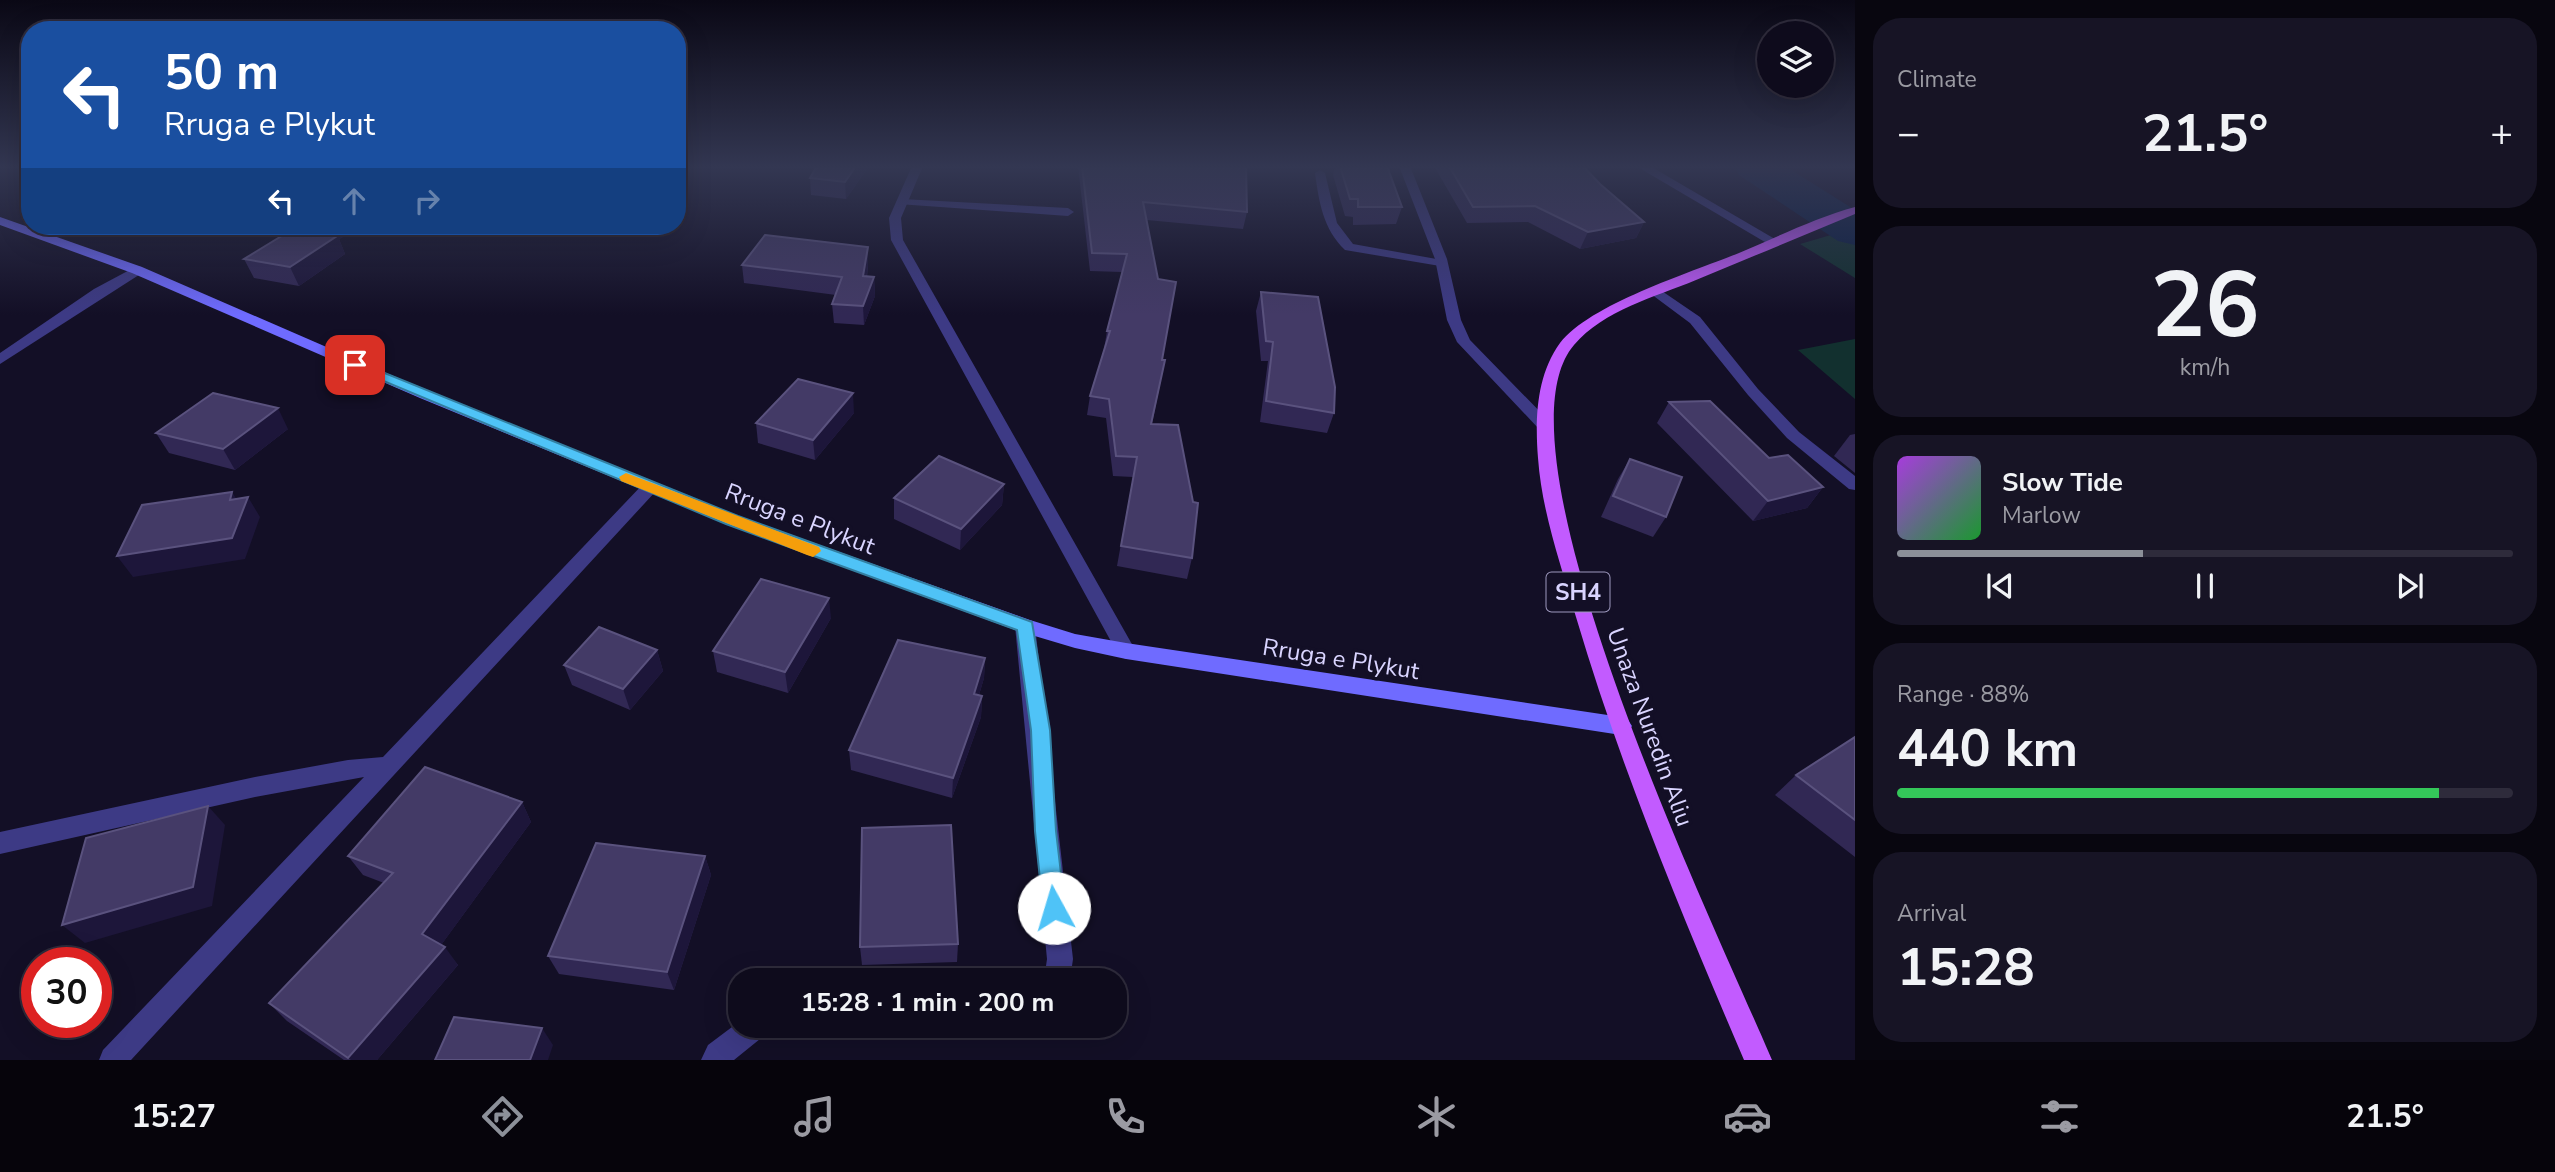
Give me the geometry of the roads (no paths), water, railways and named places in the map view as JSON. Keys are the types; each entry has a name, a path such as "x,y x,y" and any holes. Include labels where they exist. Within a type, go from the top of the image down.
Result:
{"main road":[{"name":"Unaza Nuredin Aliu","path":"1758,1060 1678,876 1594,650 1555,508 1546,461 1545,426 1555,360 1568,342 1588,325 1656,291 1841,215"}],"street":[{"path":"896,215 897,240 1126,651"},
{"path":"1329,215 1331,225 1341,241 1349,247 1442,264"},
{"path":"1423,215 1442,264 1454,320 1464,342 1545,426"},
{"path":"1734,215 1780,240"},
{"name":"Rruga e Plykut","path":"0,221 21,229"},
{"name":"Rruga e Plykut","path":"39,235 137,270 425,395 650,487 825,556 1025,626 1075,641 1126,651 1621,726"},
{"path":"0,360 99,292 137,270"},
{"path":"1656,291 1695,320 1753,392 1793,435 1855,485"},
{"path":"113,1060 650,487"},
{"path":"1025,626 1040,730 1045,831 1060,959 1059,968"},
{"path":"0,843 255,787 348,769 387,766"},
{"path":"715,1060 738,1038"}],"waterway":[{"path":"1831,215 1855,231"}]}
